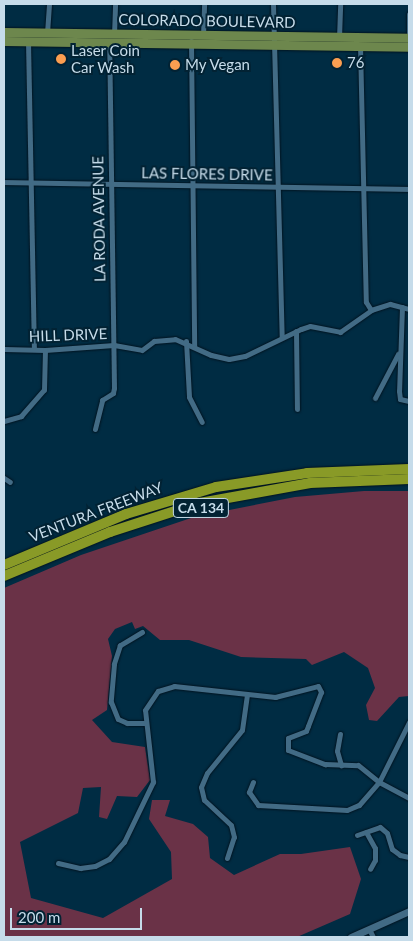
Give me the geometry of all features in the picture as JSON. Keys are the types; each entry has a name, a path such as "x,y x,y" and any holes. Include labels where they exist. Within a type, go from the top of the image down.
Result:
{"highway":[{"name":"VENTURA FREEWAY","path":"4,564 126,514 174,498 250,481 307,473 409,469"},
{"path":"4,576 110,532 200,503 310,483 409,479"},
{"path":"4,568 144,513 243,487 250,481"},
{"name":"VENTURA FREEWAY","path":"4,580 132,529 221,504 309,488 409,484"}],"main road":[{"name":"COLORADO BOULEVARD","path":"4,32 28,37 109,43 203,39 339,41 409,47"},
{"name":"COLORADO BOULEVARD","path":"47,38 114,34 191,39"},
{"name":"COLORADO BOULEVARD","path":"4,41 28,37"},
{"name":"COLORADO BOULEVARD","path":"360,42 409,38"}],"street":[{"path":"47,38 49,4"},
{"name":"LA RODA AVENUE","path":"96,429 102,400 113,393 114,345 109,43 114,34 115,4"},
{"path":"203,39 204,4"},
{"path":"273,4 282,337"},
{"path":"339,41 340,4"},
{"path":"409,14 409,47"},
{"path":"28,37 34,349"},
{"path":"191,39 194,346"},
{"path":"360,42 366,302 371,310"},
{"name":"LAS FLORES DRIVE","path":"4,182 409,189"},
{"path":"186,341 211,355 229,359 245,356 282,337 310,326 340,332 371,310 390,304 409,309"},
{"path":"402,307 399,353 400,399 409,401"},
{"path":"296,331 297,409"},
{"name":"HILL DRIVE","path":"4,348 44,350 114,345 142,350 154,341 186,341"},
{"path":"186,341 189,397 202,422"},
{"path":"4,421 21,416 44,390 44,350"},
{"path":"375,398 399,353"},
{"path":"4,478 10,482"},
{"path":"142,632 125,640 118,651 111,702 118,719 127,723 145,723"},
{"path":"58,863 80,868 95,866 109,859 124,842 154,782 145,723 145,710 152,697 174,686 280,697 317,685 321,692 306,731 288,738 287,748 318,762 358,765 379,782 409,798"},
{"path":"227,858 234,836 231,825 204,800 201,786 207,774 242,730 247,694"},
{"path":"254,782 249,792 258,805 347,810 359,805 379,782 408,723"},
{"path":"340,734 337,751 341,765"},
{"path":"357,835 374,828 384,829 392,849 400,856 409,857"},
{"path":"366,832 375,848 370,869"},
{"path":"351,937 409,911"},
{"path":"369,929 373,937"}],"shaded area":[{"path":"364,491 409,491 409,696 399,697 377,721 369,720 366,705 375,688 368,668 344,652 312,665 306,659 241,657 189,640 160,640 143,626 135,629 132,622 115,629 108,639 112,656 107,710 92,720 112,742 145,747 150,780 137,797 117,796 107,819 99,817 101,787 83,788 78,813 20,842 31,898 103,918 172,879 171,852 149,819 152,800 170,800 165,816 193,824 208,837 210,858 234,875 280,854 301,854 350,847 361,879 350,914 297,937 4,937 4,588 81,555 194,517 295,497"}],"place":[{"name":"Laser Coin Car Wash","path":"61,59"},
{"name":"76","path":"337,63"},
{"name":"My Vegan","path":"175,65"}]}
